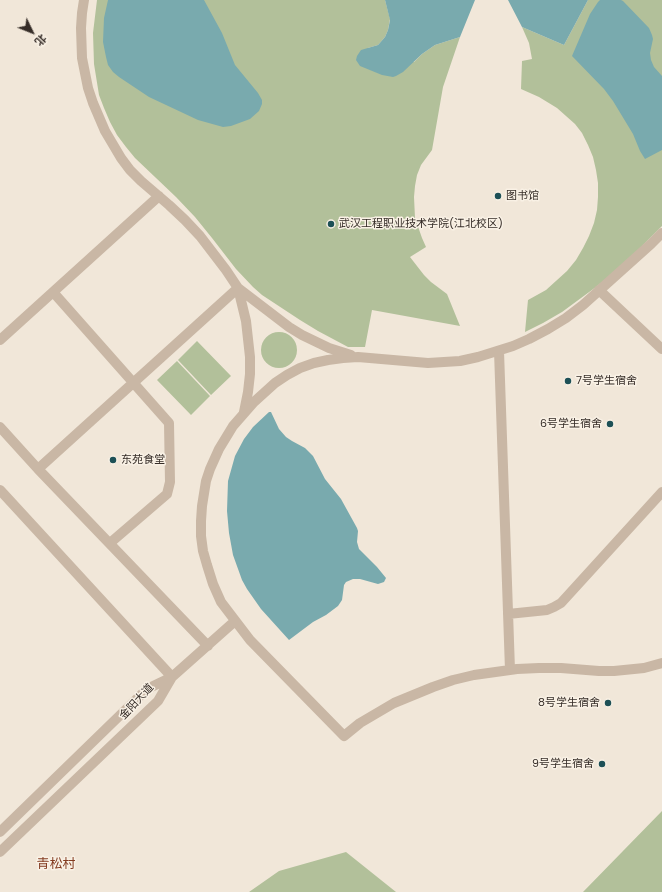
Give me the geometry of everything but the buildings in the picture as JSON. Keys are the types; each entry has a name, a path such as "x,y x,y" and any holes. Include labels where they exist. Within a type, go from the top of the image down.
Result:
{"street":[{"path":"84,0 81,28 82,58 88,88 105,132 130,170 185,220 200,236 222,264 238,288 289,327 302,335 329,348 358,357"},
{"path":"0,340 159,196"},
{"path":"662,233 583,305 566,318 529,339 499,351 460,361 428,363 358,357 343,358 314,363 287,375 275,383 244,412 233,426 219,449 210,469 203,493 201,521 203,551 213,584 221,602 250,640 344,736 377,712 413,694 453,680 474,675 539,668 614,671 644,668 662,663"},
{"path":"38,469 238,288"},
{"path":"238,288 246,321 250,357 250,374 244,412"},
{"path":"599,290 662,349"},
{"path":"53,292 169,423 170,482 167,494 110,543"},
{"path":"499,351 510,670"},
{"path":"0,427 38,469 208,646"},
{"path":"0,490 172,678 236,621"},
{"path":"508,614 547,610 561,603 662,492"},
{"name":"金阳大道","path":"0,832 147,689 172,678"},
{"name":"金阳大道","path":"0,852 158,701 172,678"}],"green space":[{"path":"97,0 385,0 390,19 388,30 385,37 378,45 368,48 414,62 435,45 460,37 443,87 432,150 421,165 415,186 415,218 426,247 410,257 431,282 447,294 460,326 372,310 365,347 348,347 300,320 262,295 253,287 236,269 195,217 135,158 117,135 99,95 94,64 93,33"},
{"path":"588,0 662,0 662,226 627,261 596,287 562,312 525,332 528,300 546,290 567,271 576,260 589,236 597,210 598,183 593,157 582,133 575,124 557,108 539,97 521,89 522,61 532,59 529,43 522,27 564,45"},
{"path":"283,332 292,337 296,343 296,357 292,363 283,368 275,368 266,363 262,357 261,346 266,337 272,333"},
{"path":"197,341 231,376 211,395 178,360"},
{"path":"177,361 210,396 191,415 157,380"},
{"path":"662,811 662,892 583,892"},
{"path":"346,852 396,892 249,892 279,871"}],"water":[{"path":"108,0 204,0 222,33 235,65 262,100 259,111 250,119 231,126 223,127 198,120 149,97 119,77 108,65 103,42 104,18"},
{"path":"385,0 475,0 460,37 435,45 422,54 403,72 393,77 382,75 360,66 356,60 361,50 378,45 385,37 390,20"},
{"path":"508,0 588,0 564,45 522,27"},
{"path":"600,0 623,1 649,28 652,35 653,39 650,53 651,60 654,67 662,76 662,150 645,159 633,134 613,101 604,89 572,56 590,14"},
{"path":"269,412 271,412 279,429 286,437 305,448 313,456 325,479 341,499 357,528 357,542 359,549 386,578 384,582 378,584 360,579 353,579 346,582 344,585 342,600 338,606 289,640 261,609 242,580 233,555 227,511 228,481 235,456 244,439 253,427"}],"place":[{"name":"图书馆","path":"498,196"},
{"name":"武汉工程职业技术学院(江北校区)","path":"331,224"},
{"name":"7号学生宿舍","path":"568,381"},
{"name":"6号学生宿舍","path":"610,424"},
{"name":"东苑食堂","path":"113,460"},
{"name":"8号学生宿舍","path":"608,703"},
{"name":"9号学生宿舍","path":"602,764"}],"district":[{"name":"青松村","path":"56,865"}]}
